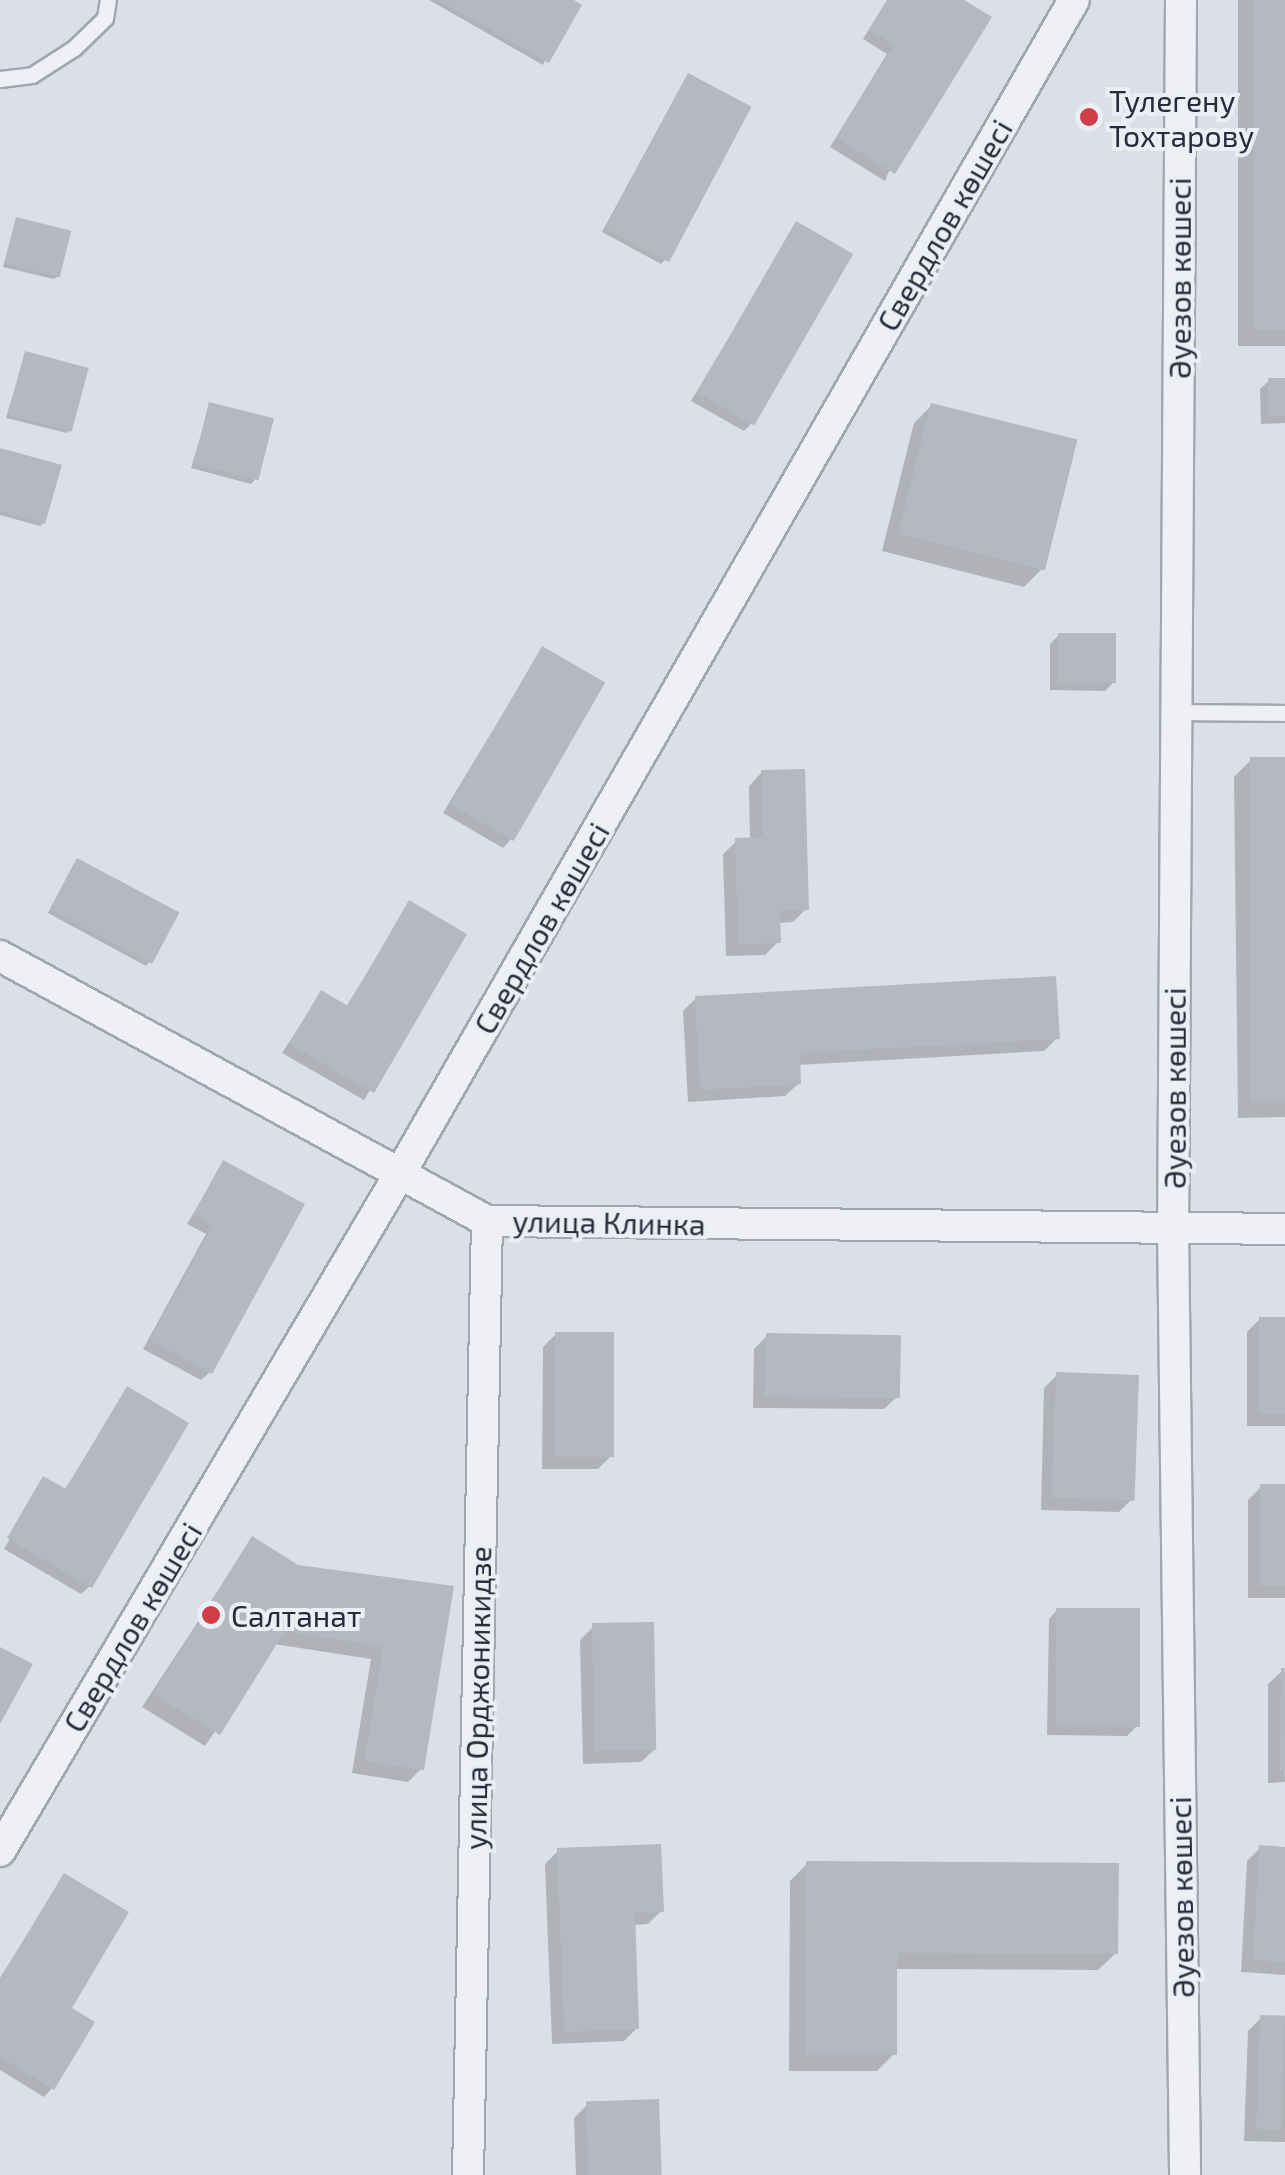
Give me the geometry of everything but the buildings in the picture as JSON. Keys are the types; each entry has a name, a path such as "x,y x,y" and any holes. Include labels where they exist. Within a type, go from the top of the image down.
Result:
{"street":[{"name":"Свердлов көшесі","path":"0,1850 398,1178 1074,0"},
{"name":"Әуезов көшесі","path":"1181,0 1173,1228 1185,2175"},
{"name":"улица Клинка","path":"0,956 398,1178 487,1221 1285,1229"},
{"name":"улица Орджоникидзе","path":"468,2175 487,1221"}],"lane":[{"path":"0,79 32,75 74,48 106,18 108,0"},
{"path":"1176,712 1285,712"}],"place":[{"name":"Тулегену Тохтарову","path":"1089,117"},
{"name":"Салтанат","path":"211,1615"}]}
